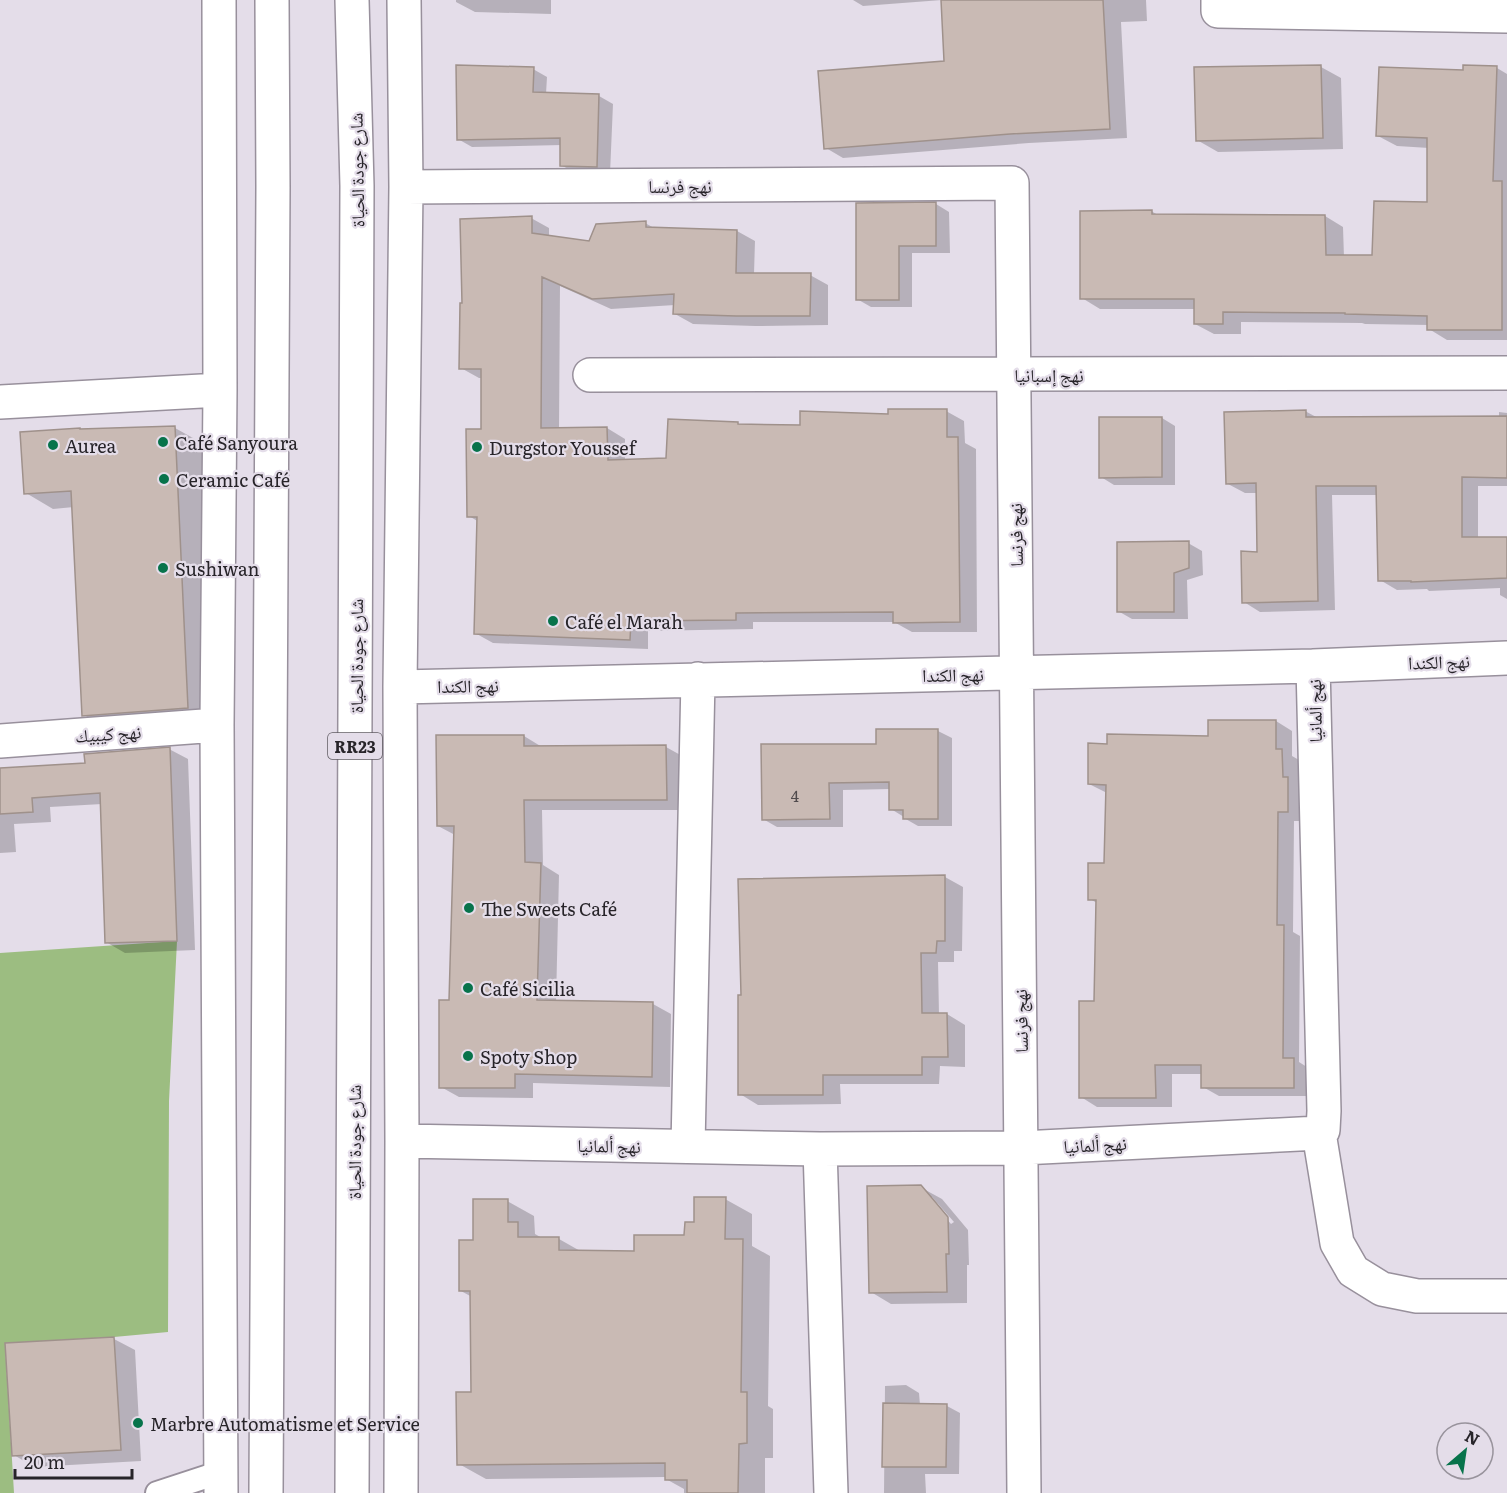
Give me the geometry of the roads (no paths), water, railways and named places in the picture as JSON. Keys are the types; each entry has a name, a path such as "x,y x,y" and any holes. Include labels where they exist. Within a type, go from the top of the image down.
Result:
{"main road":[{"path":"219,0 220,390 217,725 221,1482"},
{"path":"266,1493 273,210 272,0"},
{"name":"شارع جودة الحياة","path":"352,0 357,186 352,1493"},
{"path":"401,1493 400,687 406,187 404,0"},
{"path":"1218,0 1218,11 1507,16"},
{"name":"نهج فرنسا","path":"406,187 1012,183 1024,1493"},
{"name":"نهج إسبانيا","path":"590,375 1507,373"},
{"path":"0,402 220,390"},
{"name":"نهج الكندا","path":"400,687 1313,666 1507,658"},
{"name":"نهج ألمانيا","path":"402,1141 820,1149 1022,1148 1318,1133 1323,1130 1324,1111 1313,666"},
{"path":"688,1146 698,680"},
{"name":"نهج كيبيك","path":"0,741 217,725"},
{"path":"1318,1133 1336,1243 1353,1271 1382,1289 1418,1296 1507,1296"},
{"path":"820,1149 831,1493"}],"lane":[{"path":"157,1493 221,1482"}],"place":[{"name":"Café Sanyoura","path":"163,442"},
{"name":"Aurea","path":"53,445"},
{"name":"Durgstor Youssef","path":"477,447"},
{"name":"Ceramic Café","path":"164,479"},
{"name":"Sushiwan","path":"163,568"},
{"name":"Café el Marah","path":"553,621"},
{"name":"The Sweets Café","path":"469,908"},
{"name":"Café Sicilia","path":"468,988"},
{"name":"Spoty Shop","path":"468,1056"},
{"name":"Marbre Automatisme et Service","path":"138,1423"}]}
